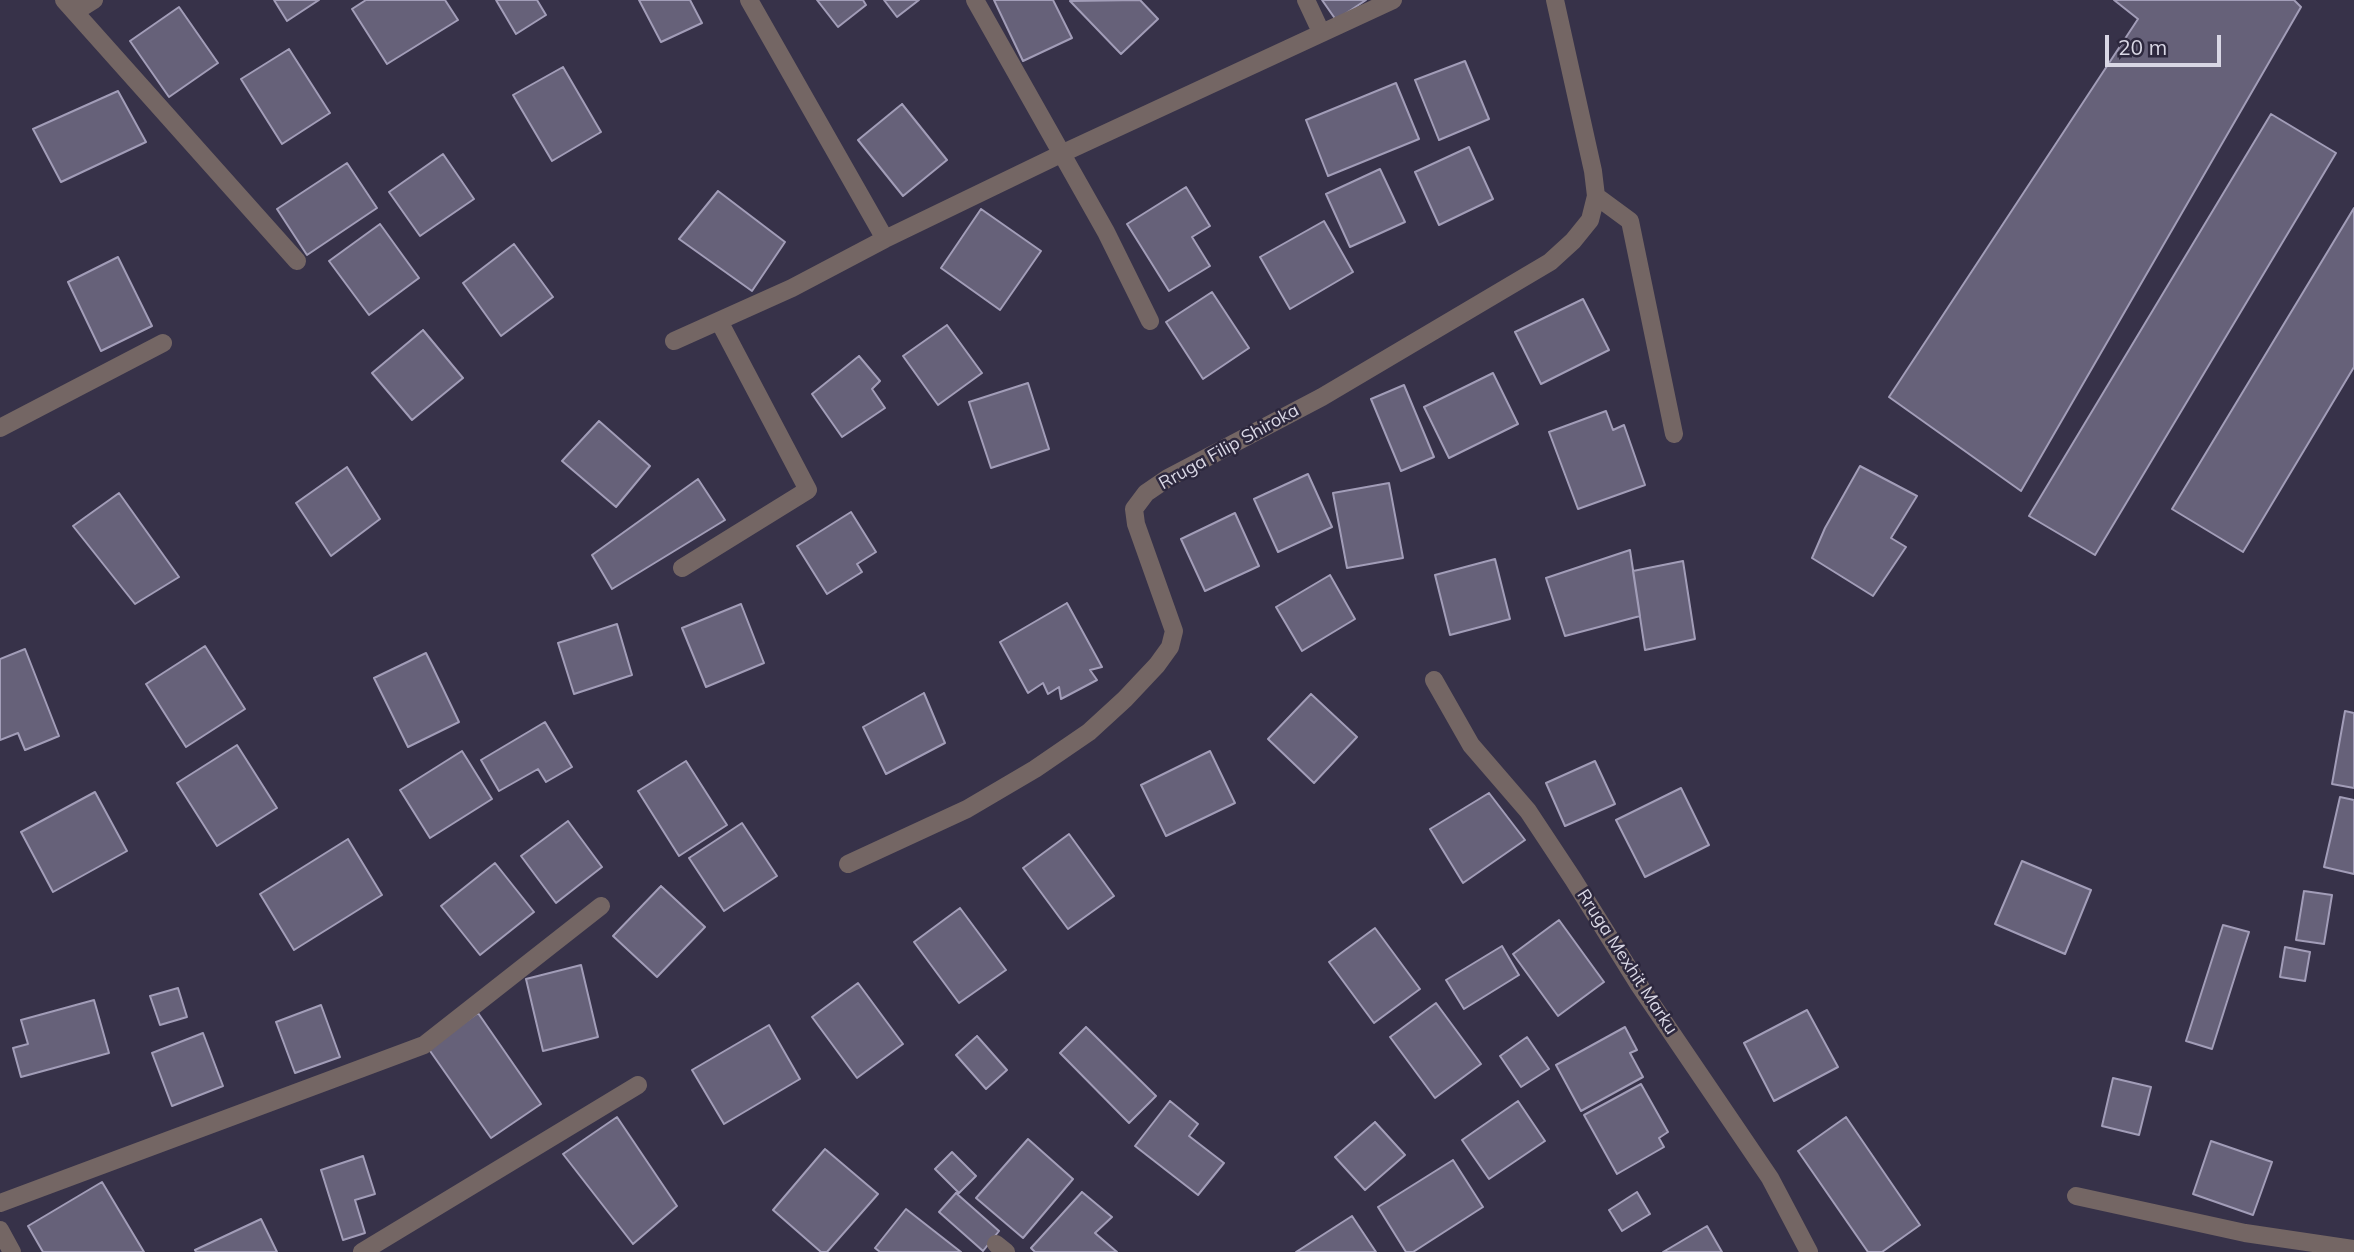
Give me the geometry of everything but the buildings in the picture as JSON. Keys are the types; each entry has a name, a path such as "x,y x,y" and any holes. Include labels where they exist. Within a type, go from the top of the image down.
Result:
{"street":[{"path":"94,0 69,6 297,261"},
{"path":"750,0 885,239"},
{"path":"975,0 1106,232 1150,321"},
{"path":"1306,0 1321,32"},
{"path":"674,341 792,288 885,239 1062,153 1393,0"},
{"name":"Rruga Filip Shiroka","path":"848,864 967,809 1035,769 1089,732 1157,665 1170,647 1174,631 1136,524 1134,509 1146,494 1168,478 1322,397 1550,262 1573,241 1590,220 1596,196 1593,171 1555,0"},
{"path":"1596,196 1630,221 1674,434"},
{"path":"682,568 808,490 719,321"},
{"path":"0,428 163,343"},
{"name":"Rruga Mexhit Marku","path":"1434,680 1471,745 1528,811 1639,985 1770,1178 1809,1252"},
{"path":"0,1203 424,1045 601,906"},
{"path":"362,1252 638,1085"},
{"path":"2076,1196 2245,1233 2354,1249"},
{"path":"0,1230 12,1252"}]}
